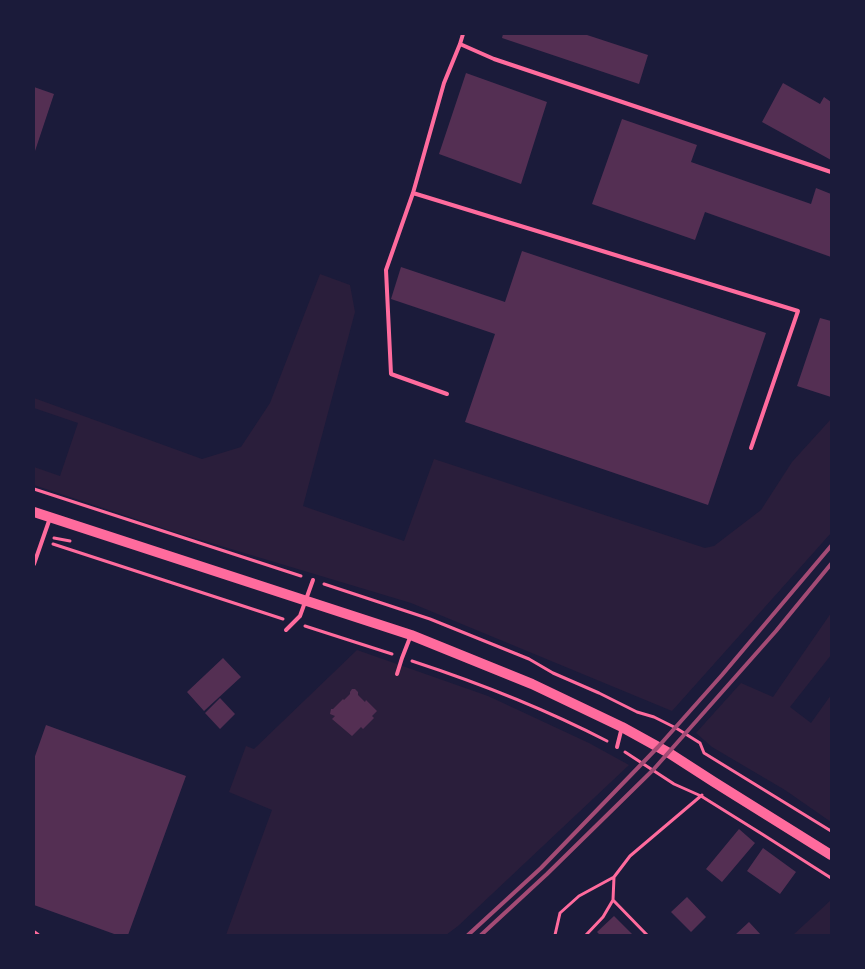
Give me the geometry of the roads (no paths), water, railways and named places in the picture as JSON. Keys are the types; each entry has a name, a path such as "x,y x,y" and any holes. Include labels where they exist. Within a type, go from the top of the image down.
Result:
{"main road":[{"path":"34,512 411,636 532,684 622,727 669,753 831,855"},
{"path":"34,516 50,518"}],"lane":[{"path":"447,394 391,374 386,270 414,192 444,83 463,34"},
{"path":"460,44 504,62 831,172"},
{"path":"414,192 798,311 751,448"},
{"path":"34,564 50,518"},
{"path":"286,630 300,616 313,580"},
{"path":"397,674 411,636"},
{"path":"617,747 622,727"},
{"path":"34,932 38,935"}],"railway":[{"path":"468,935 541,868 658,747 722,675 831,546"},
{"path":"481,935 547,874 653,770 776,631 831,564"}]}
